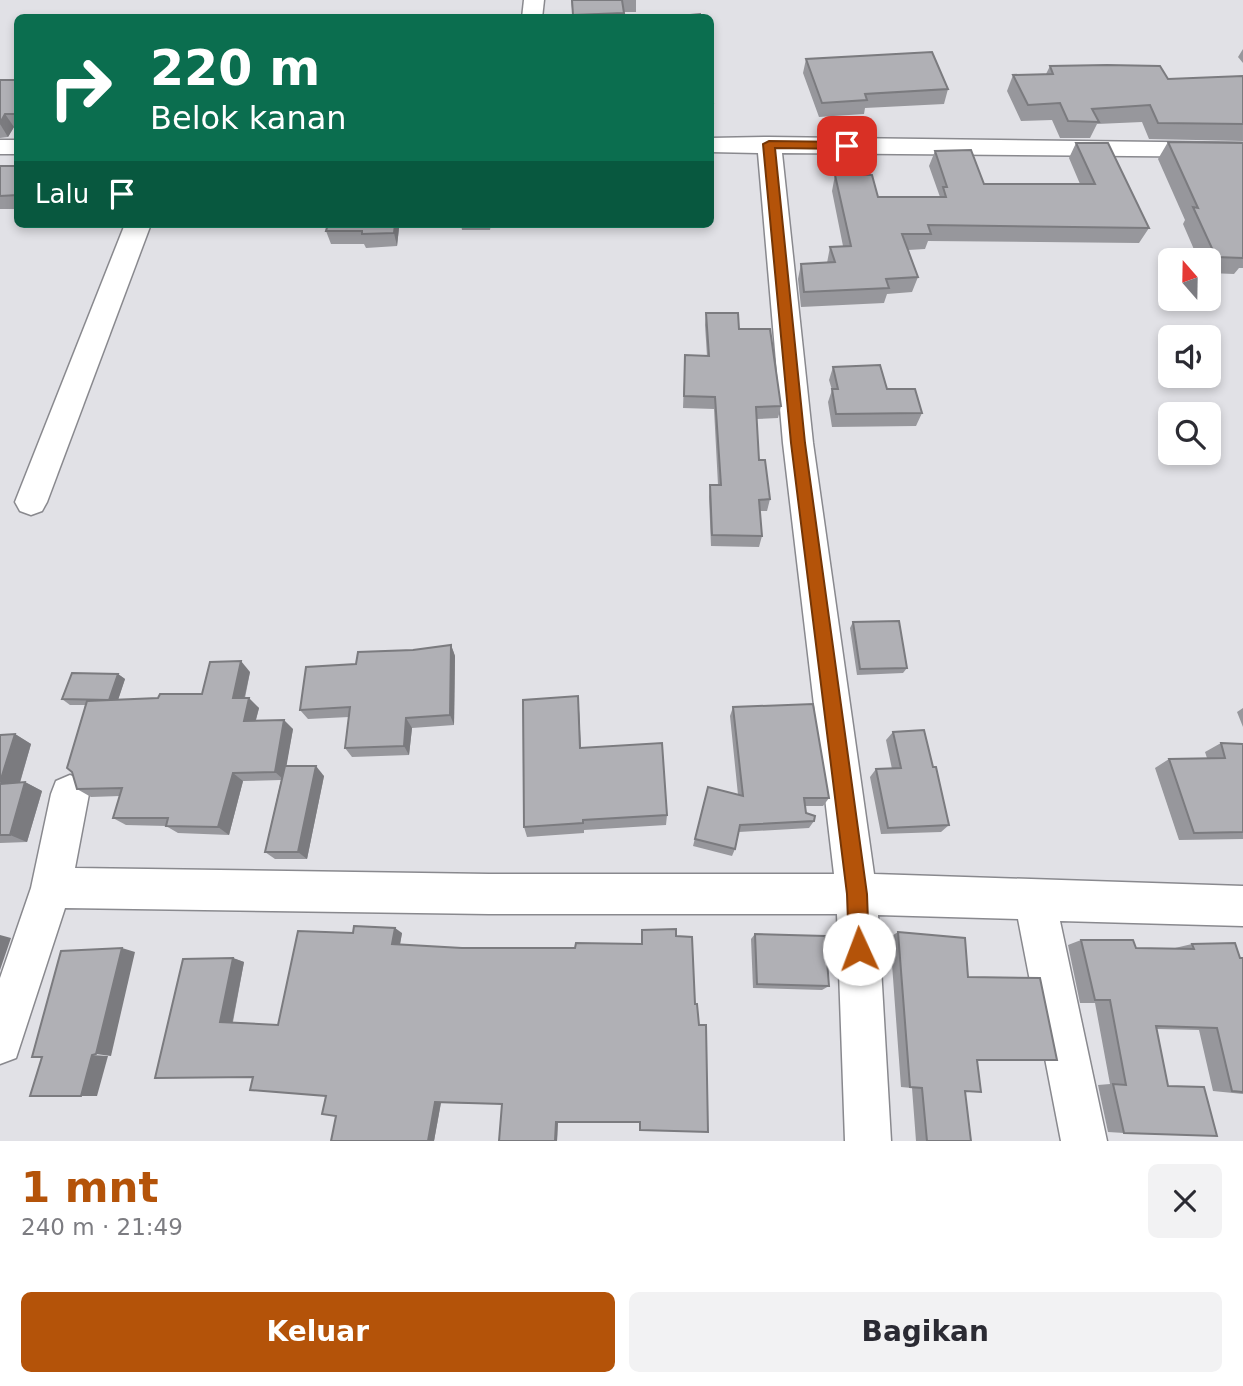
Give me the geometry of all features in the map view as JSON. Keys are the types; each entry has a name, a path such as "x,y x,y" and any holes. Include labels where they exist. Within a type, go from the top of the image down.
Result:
{"street":[{"path":"769,144 798,443 857,894 867,1141"},
{"path":"714,145 1243,150"},
{"path":"31,502 136,228"},
{"path":"0,1042 51,888 70,794"},
{"path":"51,888 489,894 857,894 1243,906"},
{"path":"1035,900 1084,1141"}],"building":[{"path":"572,0 622,0 624,13 598,14 573,14"},
{"path":"932,52 948,89 865,94 867,100 822,103 806,59"},
{"path":"1050,66 1160,66 1168,79 1243,76 1243,124 1158,123 1150,105 1092,109 1099,122 1068,121 1060,103 1028,105 1013,75 1053,74"},
{"path":"0,80 14,80 14,114 5,114 0,123"},
{"path":"1168,142 1243,143 1243,258 1222,257 1222,248 1212,248 1193,207 1198,208"},
{"path":"1076,143 1108,143 1149,228 928,225 931,234 902,234 918,277 886,279 889,288 804,292 801,264 835,262 830,247 851,246 835,175 872,175 878,197 946,197 943,187 947,187 935,151 971,150 984,184 1095,184"},
{"path":"0,166 14,166 14,195 0,196"},
{"path":"327,228 395,228 394,233 326,231"},
{"path":"706,313 738,313 739,329 770,329 781,406 756,407 759,460 765,460 770,499 759,500 762,536 712,535 710,485 721,485 715,397 684,396 685,355 709,356"},
{"path":"880,365 887,389 915,389 922,413 836,414 832,389 838,389 833,367"},
{"path":"899,621 907,668 860,669 853,622"},
{"path":"451,645 450,715 406,718 404,746 345,748 350,707 300,710 306,667 356,664 358,652 413,650"},
{"path":"241,661 233,698 249,698 244,721 284,720 275,772 233,773 218,827 166,826 168,818 113,818 122,788 77,789 72,772 67,768 87,701 158,698 160,694 202,694 210,662"},
{"path":"72,673 118,674 109,700 62,699"},
{"path":"578,696 580,748 662,743 667,815 524,827 523,700"},
{"path":"813,704 829,798 804,798 806,813 815,816 814,821 740,825 735,849 695,839 708,787 743,796 733,707"},
{"path":"924,730 933,767 936,767 949,825 888,828 876,769 901,768 893,732"},
{"path":"15,734 0,782 0,735"},
{"path":"1221,743 1243,744 1243,832 1194,833 1169,759 1225,758"},
{"path":"285,766 316,766 298,852 265,852"},
{"path":"25,782 10,835 0,835 0,784"},
{"path":"354,926 395,928 392,944 462,948 575,948 576,943 642,944 642,930 676,929 676,936 692,937 695,1004 699,1025 706,1025 708,1132 640,1130 640,1122 556,1122 555,1141 499,1141 502,1104 435,1102 428,1141 331,1141 336,1116 322,1114 326,1096 250,1090 253,1077 155,1078 183,959 233,958 220,1022 278,1025 298,931 353,933"},
{"path":"898,932 965,938 968,977 1040,978 1057,1060 977,1060 981,1092 965,1091 971,1141 927,1141 922,1088 910,1087"},
{"path":"755,934 825,936 829,986 757,984"},
{"path":"1081,940 1133,940 1136,948 1194,949 1192,944 1235,943 1240,958 1243,958 1243,1092 1232,1091 1217,1028 1156,1026 1168,1086 1204,1087 1217,1136 1124,1133 1113,1084 1126,1085 1110,1000 1095,1000"},
{"path":"122,948 96,1054 92,1055 81,1096 30,1096 42,1057 32,1057 61,951"}],"route":[{"path":"847,146 769,144 798,443 857,894 859,949"}]}
